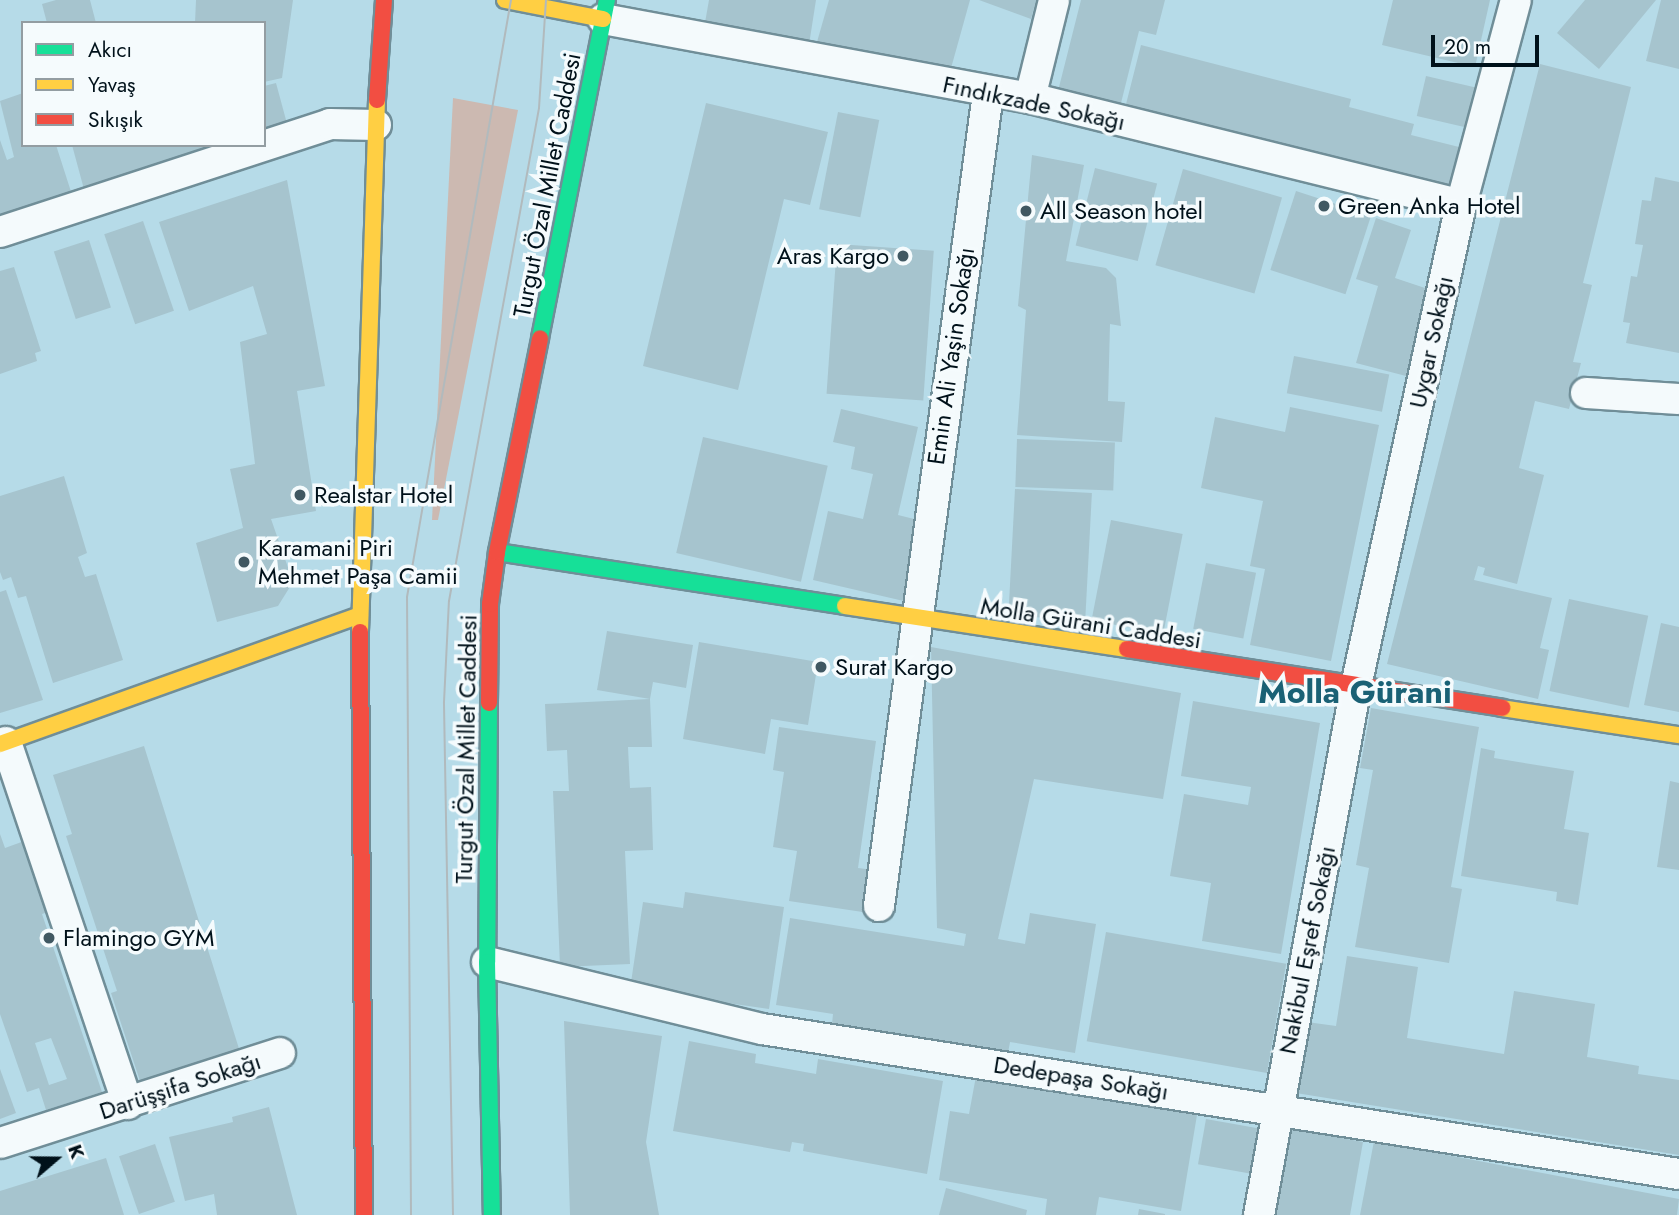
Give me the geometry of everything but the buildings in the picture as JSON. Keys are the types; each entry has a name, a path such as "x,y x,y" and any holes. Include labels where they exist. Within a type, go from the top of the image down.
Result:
{"main road":[{"path":"364,1215 360,615 376,125 384,0"},
{"path":"505,0 605,10"},
{"name":"Turgut Özal Millet Caddesi","path":"492,1215 487,962 488,633 497,552 605,10"},
{"name":"Molla Gürani Caddesi","path":"497,552 914,620 1679,735"},
{"path":"3,743 360,615"}],"street":[{"path":"1030,98 1054,0"},
{"name":"Uygar Sokağı","path":"1356,686 1461,205 1517,0"},
{"name":"Fındıkzade Sokağı","path":"605,10 988,93 1030,98 1461,205"},
{"name":"Emin Ali Yaşin Sokağı","path":"879,906 914,620 988,93"},
{"path":"266,145 330,124 376,125"},
{"path":"0,232 260,147"},
{"path":"1586,393 1679,399"},
{"name":"Nakibul Eşref Sokağı","path":"1259,1215 1356,686"},
{"path":"3,743 128,1104"},
{"name":"Dedepaşa Sokağı","path":"487,962 762,1029 1277,1107 1679,1174"},
{"name":"Darüşşifa Sokağı","path":"0,1143 280,1053"}],"shaded area":[{"path":"453,98 518,110 438,520 432,520"}],"tram line":[{"path":"411,1215 407,597 511,0"},
{"path":"453,1215 444,702 449,601 539,108 546,0"}],"traffic: fast":[{"path":"540,338 607,0"},
{"path":"497,552 845,606"},
{"path":"489,703 487,962 492,1215"}],"traffic: slow":[{"path":"505,0 603,19"},
{"path":"360,632 377,100"},
{"path":"845,606 1127,649"},
{"path":"0,744 360,615"},
{"path":"1502,708 1679,735"}],"traffic: jam":[{"path":"377,100 384,0"},
{"path":"489,703 490,604 497,552 540,338"},
{"path":"360,632 364,1215"},
{"path":"1127,649 1502,708"}],"place":[{"name":"Green Anka Hotel","path":"1324,206"},
{"name":"All Season hotel","path":"1026,211"},
{"name":"Aras Kargo","path":"903,256"},
{"name":"Realstar Hotel","path":"300,495"},
{"name":"Karamani Piri Mehmet Paşa Camii","path":"244,562"},
{"name":"Surat Kargo","path":"821,667"},
{"name":"Flamingo GYM","path":"49,938"}],"district":[{"name":"Molla Gürani","path":"1355,692"}]}
